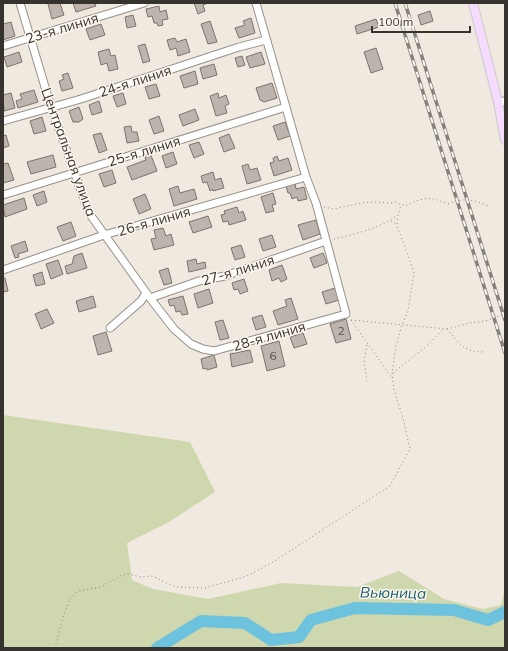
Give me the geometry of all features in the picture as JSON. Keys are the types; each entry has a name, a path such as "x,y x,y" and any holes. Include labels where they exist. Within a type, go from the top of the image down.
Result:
{"main road":[{"path":"473,3 502,101 505,140"}],"street":[{"name":"Центральная улица","path":"20,3 51,107 89,213 148,296 174,329 191,344"},
{"name":"23-я линия","path":"3,46 144,3"},
{"path":"256,3 306,177 316,203 349,317"},
{"name":"24-я линия","path":"3,121 81,99 239,47 266,40"},
{"name":"25-я линия","path":"3,195 286,107"},
{"name":"26-я линия","path":"3,270 104,235 306,177"},
{"name":"27-я линия","path":"148,296 225,276 326,241"},
{"path":"110,328 148,296"},
{"name":"28-я линия","path":"191,344 203,349 214,351 349,317"}],"path":[{"path":"316,203 322,207 333,210 360,203 376,202 395,202 405,206 416,200 435,198 448,204 458,200 470,200 489,206"},
{"path":"55,648 63,617 70,599 78,591 101,587 122,575 129,574 152,576 178,587 205,588 247,576 273,562 390,486 410,449 392,378 396,346 408,311 414,272 397,226 401,205"},
{"path":"326,241 360,233 391,221 398,215"},
{"path":"391,221 397,226"},
{"path":"349,317 402,325 447,329 485,321 505,314"},
{"path":"349,317 392,378"},
{"path":"392,374 429,344 443,329"},
{"path":"447,329 460,345 474,352 484,352"},
{"path":"367,381 364,361 365,350 368,344"}],"green space":[{"path":"3,415 190,442 215,492 169,522 127,543 132,580 153,589 208,599 281,583 357,587 399,571 444,599 483,609 501,605 505,588 505,648 3,648"}],"building":[{"path":"60,3 64,15 52,19 48,4"},
{"path":"73,3 95,3 96,6 76,12"},
{"path":"194,3 208,3 203,5 205,11 198,14"},
{"path":"159,6 160,12 166,10 168,19 162,20 163,25 158,26 157,23 154,23 152,16 148,17 146,9"},
{"path":"430,11 433,21 421,25 418,15"},
{"path":"133,15 136,26 127,28 125,17"},
{"path":"251,18 255,33 239,38 235,28 245,25 243,21"},
{"path":"376,19 379,27 357,34 355,26"},
{"path":"210,21 217,42 208,44 201,24"},
{"path":"11,22 15,36 3,40 3,24"},
{"path":"101,24 105,35 90,40 86,29"},
{"path":"175,38 177,42 186,39 190,52 178,56 176,48 170,50 167,40"},
{"path":"145,44 150,61 143,63 138,46"},
{"path":"376,48 383,69 371,73 364,52"},
{"path":"109,49 111,56 115,55 118,69 109,71 107,63 101,65 98,52"},
{"path":"19,52 22,62 7,67 4,57"},
{"path":"261,52 265,64 250,68 246,57"},
{"path":"242,56 245,65 238,67 235,58"},
{"path":"214,64 217,75 203,79 200,68"},
{"path":"195,71 198,84 184,88 180,76"},
{"path":"68,73 73,88 62,91 59,81 64,79 62,75"},
{"path":"272,83 277,98 264,102 260,100 256,88"},
{"path":"156,84 160,96 149,99 145,87"},
{"path":"34,90 38,102 18,108 16,101 22,99 20,94"},
{"path":"11,93 15,108 4,111 3,95"},
{"path":"123,93 126,104 117,107 113,96"},
{"path":"218,93 219,98 226,95 229,104 225,106 227,113 216,116 210,96"},
{"path":"99,101 102,112 92,115 89,105"},
{"path":"79,107 83,119 79,122 73,122 69,111"},
{"path":"195,109 199,120 183,126 179,115"},
{"path":"159,116 164,131 154,134 149,120"},
{"path":"42,117 46,131 34,134 30,121"},
{"path":"285,122 290,136 278,140 273,126"},
{"path":"131,126 132,132 137,132 139,141 127,143 124,127"},
{"path":"101,133 107,150 99,153 93,135"},
{"path":"229,134 235,148 224,152 219,138"},
{"path":"6,135 9,146 3,148 3,136"},
{"path":"199,142 204,154 194,158 189,145"},
{"path":"173,152 177,164 166,168 162,156"},
{"path":"150,153 157,171 132,180 127,167 146,160 144,155"},
{"path":"53,155 56,167 31,174 27,162"},
{"path":"277,156 279,161 288,158 292,170 274,176 270,163 274,162 273,158"},
{"path":"8,163 14,180 3,183 3,164"},
{"path":"248,164 250,170 257,168 261,180 247,184 242,166"},
{"path":"112,170 116,183 104,187 99,174"},
{"path":"213,172 215,180 221,178 224,188 213,191 213,189 210,191 207,182 203,183 201,176"},
{"path":"295,183 296,189 304,187 307,199 298,201 297,197 292,199 286,186"},
{"path":"178,186 180,193 194,189 197,199 174,206 169,189"},
{"path":"44,191 47,202 37,206 33,195"},
{"path":"273,193 276,204 272,205 274,211 266,213 261,197"},
{"path":"145,194 151,209 139,214 133,199"},
{"path":"24,198 27,209 5,217 3,205"},
{"path":"237,207 239,213 243,211 246,220 229,225 228,221 223,222 221,215 225,214 224,211"},
{"path":"208,216 212,227 193,233 189,222"},
{"path":"316,220 320,234 303,240 298,225"},
{"path":"71,222 76,236 63,241 57,227"},
{"path":"163,228 166,236 171,234 174,245 154,250 151,239 156,238 154,230"},
{"path":"272,235 276,247 263,251 259,239"},
{"path":"25,241 28,251 18,254 19,257 15,258 11,246"},
{"path":"241,245 245,257 235,260 231,248"},
{"path":"82,253 87,268 67,274 65,266 72,264 74,256"},
{"path":"323,253 327,263 314,268 310,258"},
{"path":"196,259 197,264 205,262 206,268 189,272 187,261"},
{"path":"58,260 63,274 51,279 46,264"},
{"path":"282,265 287,279 281,282 279,278 272,281 269,270"},
{"path":"168,268 172,283 164,285 159,271"},
{"path":"42,272 45,284 36,286 33,275"},
{"path":"3,278 5,278 8,291 3,292"},
{"path":"244,279 248,291 240,294 238,289 234,290 232,283"},
{"path":"335,288 339,300 326,304 322,292"},
{"path":"209,289 213,303 198,308 194,294"},
{"path":"93,296 96,307 79,312 76,301"},
{"path":"183,296 188,314 182,315 180,311 176,312 174,305 170,306 168,300"},
{"path":"291,298 298,319 278,325 273,311 287,306 285,300"},
{"path":"47,309 54,323 41,329 35,314"},
{"path":"262,315 266,327 256,330 252,318"},
{"path":"346,319 351,339 336,343 330,324"},
{"path":"223,320 229,338 220,340 215,322"},
{"path":"106,332 112,351 98,355 93,336"},
{"path":"303,333 307,344 294,348 290,337"},
{"path":"279,341 285,366 267,371 261,346"},
{"path":"250,350 253,362 232,367 230,354"},
{"path":"214,355 217,367 207,370 206,368 203,369 201,359"}],"waterway":[{"name":"Вьюница","path":"157,648 201,621 245,623 271,640 299,637 311,620 355,608 454,610 488,620 505,612"}],"railway":[{"path":"395,3 505,353"},
{"path":"405,3 505,320"}]}
